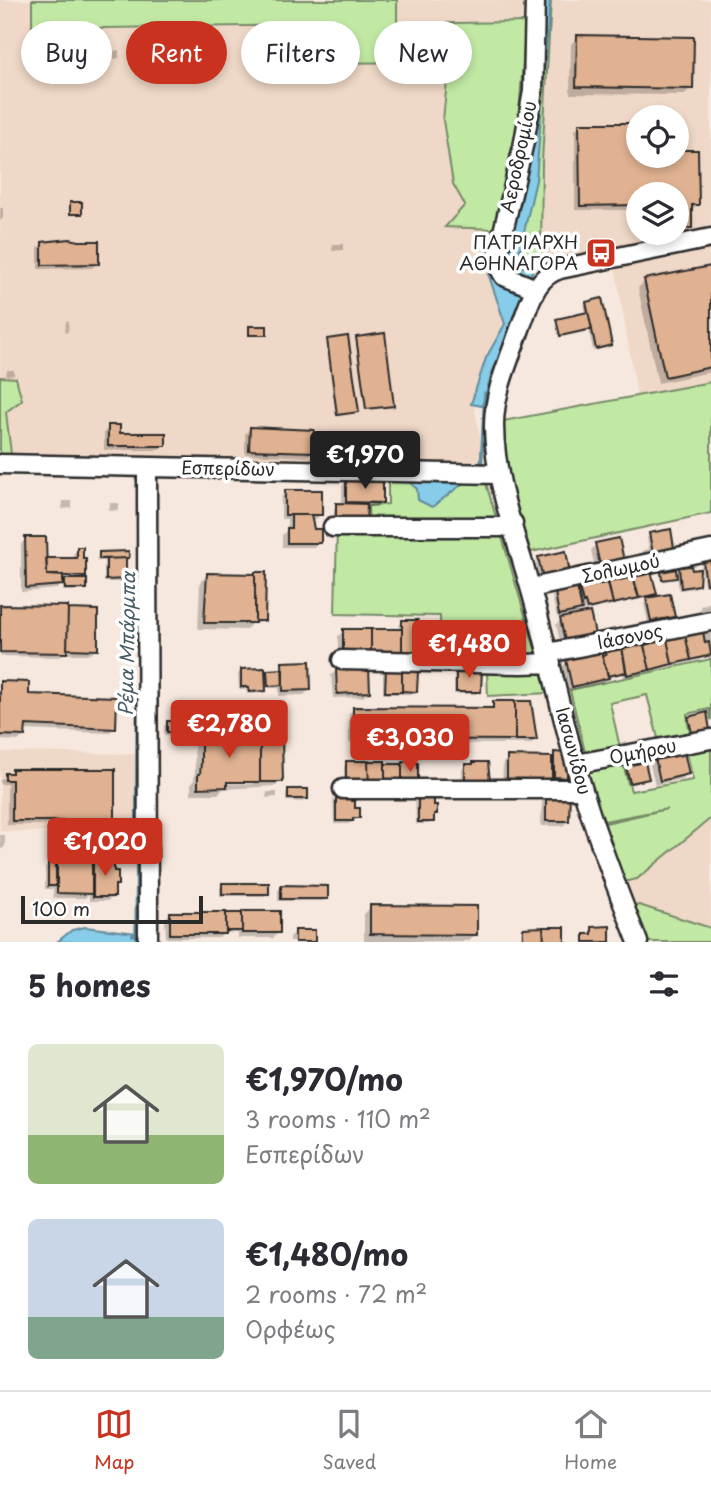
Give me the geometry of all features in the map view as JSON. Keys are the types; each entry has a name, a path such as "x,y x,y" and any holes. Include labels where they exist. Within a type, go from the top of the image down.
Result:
{"street":[{"name":"Αεροδρομίου","path":"535,0 533,91 496,262 499,270 511,280 536,289"},
{"path":"536,289 543,278 554,271 711,238"},
{"name":"Ιασωνίδου","path":"536,289 497,399 494,435 498,474 550,658 582,789 638,942"},
{"name":"Εσπερίδων","path":"0,464 498,474"},
{"path":"148,942 149,467"},
{"path":"333,527 501,527 513,523"},
{"name":"Σολωμού","path":"531,588 711,551"},
{"name":"Ιάσονος","path":"342,660 521,664 711,621"},
{"name":"Ομήρου","path":"576,764 711,739"},
{"path":"343,789 582,789"}],"shaded area":[{"path":"0,0 711,0 711,231 689,236 689,182 626,182 626,245 643,245 531,268 474,407 487,470 0,454"},
{"path":"711,234 711,382 637,395 615,266 678,245 689,245 689,241"},
{"path":"0,752 135,754 135,834 0,831"},
{"path":"711,800 711,942 647,942 599,822"}],"green space":[{"path":"32,0 397,0 397,21 374,21 374,63 360,63 360,21 241,21 241,26 227,26 227,21 126,21 126,28 112,28 112,21 32,21"},
{"path":"533,0 551,0 542,161 541,255 523,270 513,269"},
{"path":"526,22 518,127 494,229 445,227 465,205 453,184 443,120 447,84 472,84 472,23"},
{"path":"0,377 16,378 22,400 6,412 11,454 0,454"},
{"path":"711,382 711,513 531,552 504,469 503,421"},
{"path":"388,479 485,480 548,693 488,696 485,624 461,624 461,663 440,662 440,616 335,614 337,527 369,528 368,506 388,504"},
{"path":"711,659 711,720 709,709 687,714 691,736 659,742 647,695 610,703 621,752 585,752 570,690"},
{"path":"711,744 711,818 637,879 623,882 601,824 667,809 599,822 585,766 622,760 631,791 693,780 686,748"},
{"path":"639,905 711,928 711,942 647,942 633,906"}],"water":[{"path":"531,0 550,0 536,180 516,267 534,267 514,314 512,330 492,373 482,406 471,404 486,358 505,324 489,276 528,107"},
{"path":"412,468 473,476 432,507 418,500 417,489 409,482"},
{"path":"85,927 136,933 136,942 57,942 72,930"}],"building":[{"path":"577,35 694,37 693,89 576,87"},
{"path":"579,123 626,123 626,168 689,168 689,150 698,150 699,205 692,205 692,228 689,228 689,182 626,182 626,205 580,206"},
{"path":"70,202 82,202 82,214 70,214"},
{"path":"70,239 99,241 99,264 42,265 42,242"},
{"path":"711,266 711,367 665,377 644,279"},
{"path":"602,298 612,345 596,349 586,302"},
{"path":"588,312 592,329 560,336 556,319"},
{"path":"249,326 267,326 267,335 249,335"},
{"path":"385,333 394,406 366,409 356,337"},
{"path":"348,336 359,412 337,415 327,339"},
{"path":"108,425 120,425 120,433 166,433 166,446 108,446"},
{"path":"250,427 314,430 313,452 249,450"},
{"path":"346,479 383,479 383,503 346,502"},
{"path":"285,490 322,490 322,515 285,515"},
{"path":"336,503 367,504 366,525 336,525"},
{"path":"291,515 311,515 314,529 321,529 321,543 287,543 287,528 291,528"},
{"path":"671,529 675,554 654,558 649,533"},
{"path":"25,537 46,537 47,575 63,575 63,585 26,588"},
{"path":"619,538 625,565 601,570 595,543"},
{"path":"77,547 83,547 86,577 47,575 46,558 77,558"},
{"path":"129,551 129,558 99,559 99,552"},
{"path":"566,551 570,573 543,579 538,557"},
{"path":"126,558 126,579 106,580 106,559"},
{"path":"711,560 711,584 706,584 703,561"},
{"path":"691,566 692,570 700,569 699,585 681,588 679,567"},
{"path":"676,569 677,578 662,580 661,572"},
{"path":"651,571 657,594 639,598 633,575"},
{"path":"255,572 266,572 265,621 255,621"},
{"path":"207,573 255,574 255,623 204,623"},
{"path":"631,576 639,598 613,604 608,581"},
{"path":"65,579 87,579 87,589 65,589"},
{"path":"607,580 613,603 587,609 579,587"},
{"path":"577,587 582,610 559,615 555,592"},
{"path":"670,594 675,617 651,621 646,598"},
{"path":"0,605 68,606 67,653 0,652"},
{"path":"68,609 98,610 98,650 67,649"},
{"path":"590,612 595,634 565,641 560,618"},
{"path":"402,620 418,620 418,652 402,652"},
{"path":"467,626 482,626 482,646 467,646"},
{"path":"426,627 436,627 436,649 426,649"},
{"path":"343,629 371,629 371,654 343,654"},
{"path":"371,629 402,629 402,654 371,654"},
{"path":"703,631 705,643 709,642 711,655 691,660 685,635"},
{"path":"685,635 691,660 672,664 667,639"},
{"path":"667,639 672,664 650,670 644,645"},
{"path":"643,642 650,670 627,675 622,647"},
{"path":"622,648 626,672 608,676 602,656 606,655 606,652"},
{"path":"601,652 609,678 572,687 566,660"},
{"path":"310,661 311,690 283,691 282,662"},
{"path":"369,667 370,692 337,694 336,668"},
{"path":"265,668 266,691 249,692 249,687 241,687 241,669"},
{"path":"386,668 402,668 402,692 385,692"},
{"path":"456,668 482,668 481,692 456,692"},
{"path":"283,669 283,685 268,686 267,670"},
{"path":"402,671 418,671 417,692 402,691"},
{"path":"0,681 29,682 29,694 117,697 116,729 26,725 25,736 0,735"},
{"path":"493,701 515,701 515,740 353,739 353,707 493,708"},
{"path":"515,701 531,701 537,740 515,740"},
{"path":"707,712 711,736 694,740 688,717"},
{"path":"167,721 188,721 188,732 167,732"},
{"path":"260,735 260,782 227,782 227,787 198,788 201,736"},
{"path":"260,735 282,735 283,782 260,782"},
{"path":"684,751 689,774 660,781 655,758"},
{"path":"554,752 567,753 567,778 554,777"},
{"path":"507,756 552,757 552,784 507,784"},
{"path":"346,761 368,761 369,786 346,786"},
{"path":"368,761 385,761 385,786 369,786"},
{"path":"404,761 418,763 418,786 402,786"},
{"path":"488,762 490,782 465,780 465,764"},
{"path":"645,762 649,779 630,783 626,766"},
{"path":"385,764 402,764 402,786 385,786"},
{"path":"12,769 115,769 115,821 12,821 12,780 5,780 5,773 12,773"},
{"path":"288,789 308,789 308,799 288,799"},
{"path":"546,793 570,793 569,821 546,821"},
{"path":"418,794 434,794 437,814 434,814 434,822 418,822"},
{"path":"336,796 351,796 351,801 355,801 355,808 360,808 360,818 353,818 353,821 336,821"},
{"path":"70,857 92,858 92,894 57,893 57,861 70,861"},
{"path":"100,858 114,858 114,871 118,871 115,897 93,897 93,861 100,861"},
{"path":"48,863 56,863 56,886 48,886"},
{"path":"222,883 269,883 269,894 222,894"},
{"path":"281,885 328,886 328,899 281,899"},
{"path":"370,905 477,906 477,935 370,934"},
{"path":"242,911 280,911 280,933 242,933"},
{"path":"170,912 226,912 226,934 170,934"},
{"path":"226,913 242,913 242,931 226,931"},
{"path":"610,926 610,942 584,942 584,934 592,934 592,927"},
{"path":"543,927 544,942 523,942 523,928"},
{"path":"543,927 565,927 565,942 544,942"},
{"path":"295,930 315,930 315,942 295,942"}],"waterway":[{"path":"481,469 485,393"},
{"name":"Ρέμα Μπάρμπα","path":"136,473 139,489"},
{"name":"Ρέμα Μπάρμπα","path":"133,935 136,933 139,658"}],"place":[{"name":"ΠΑΤΡΙΑΡΧΗ ΑΘΗΝΑΓΟΡΑ","path":"601,253"}]}
